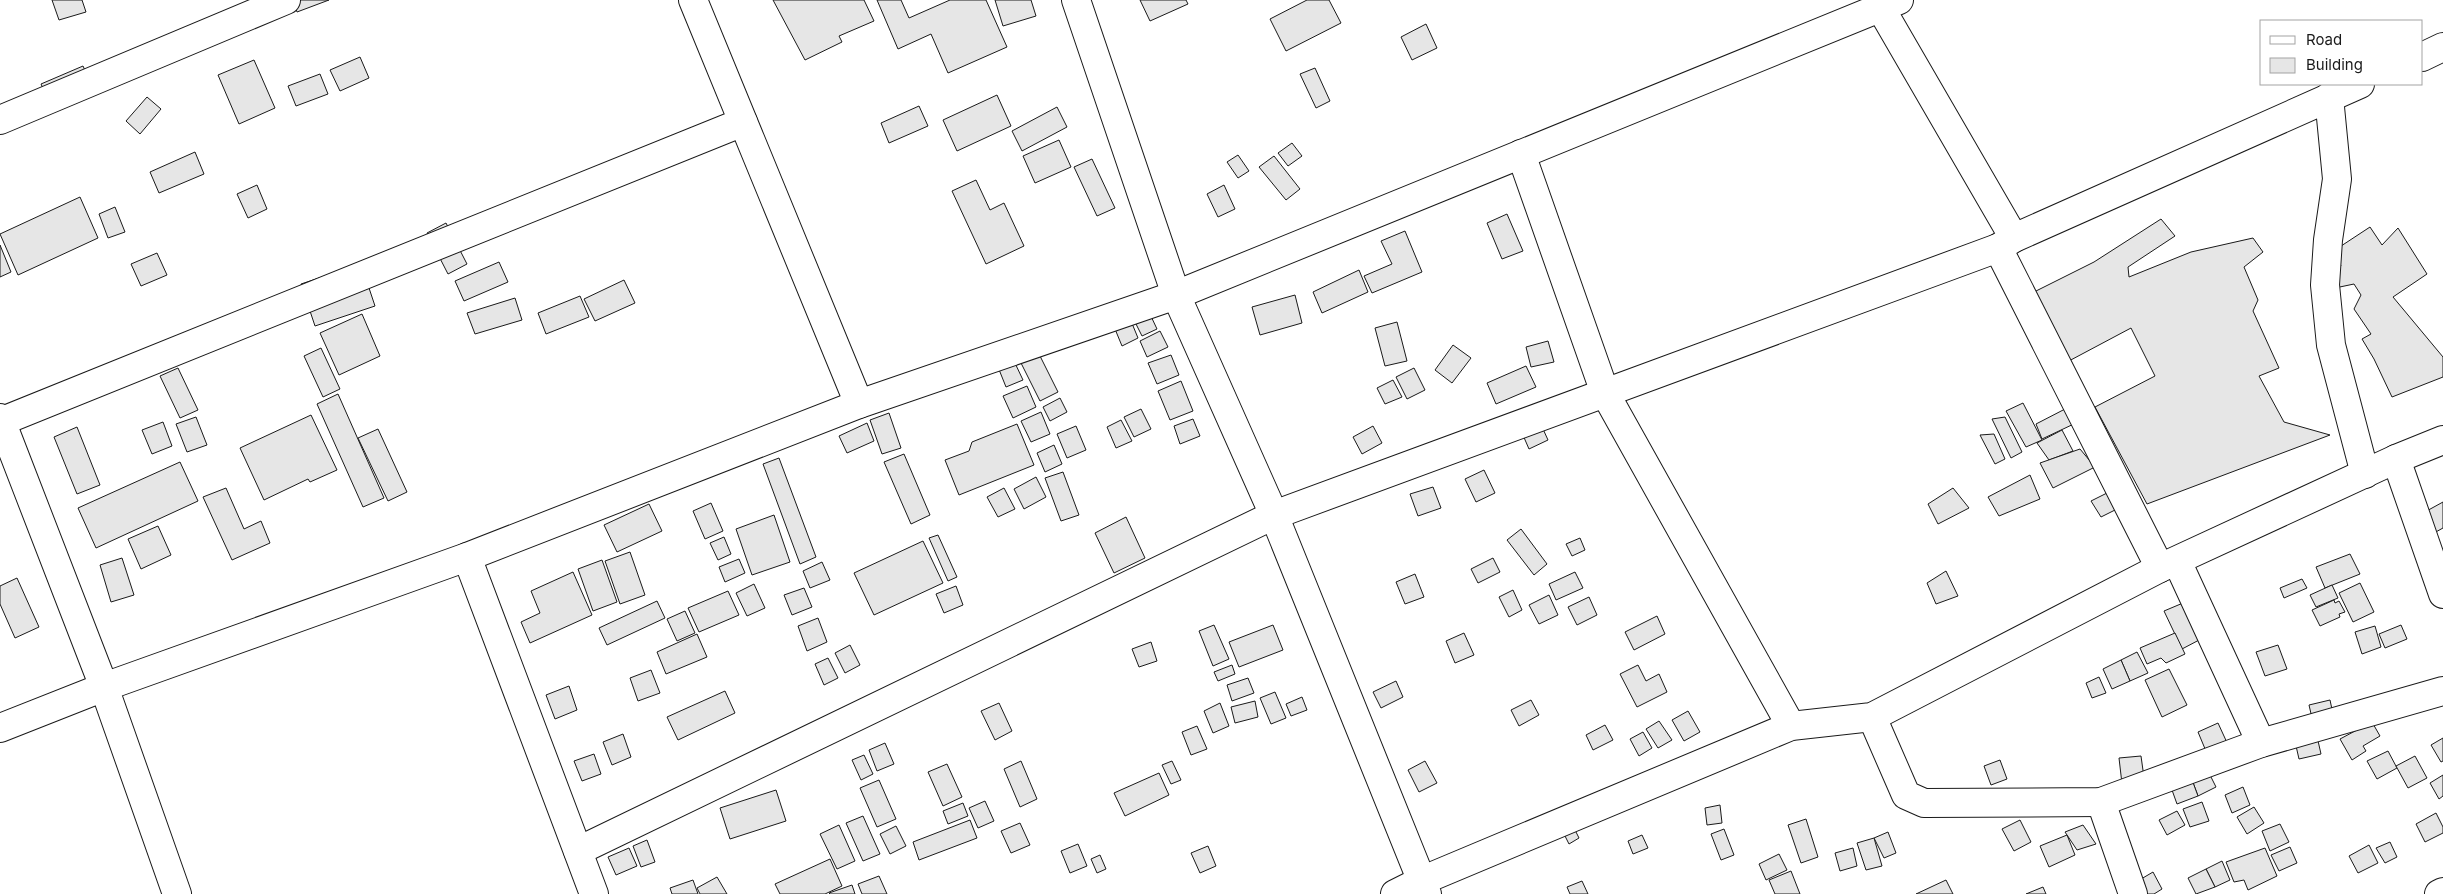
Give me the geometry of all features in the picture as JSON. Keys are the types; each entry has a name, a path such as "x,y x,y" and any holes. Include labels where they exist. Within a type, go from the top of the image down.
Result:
{"street":[{"path":"0,120 286,0"},
{"path":"693,0 859,404"},
{"path":"1076,0 1176,295 1274,516 1424,887"},
{"path":"0,728 104,687 467,557 859,404 1176,295 1522,154 1885,2 2261,743"},
{"path":"2423,57 2443,47"},
{"path":"578,851 1274,516 2006,243 2358,85"},
{"path":"2329,98 2337,179 2328,240 2325,285 2331,345 2365,474"},
{"path":"177,894 104,687 0,420 743,122"},
{"path":"1522,154 1605,392 1791,726"},
{"path":"1396,894 1424,887 1791,726 1872,717 2169,564 2396,459 2443,440"},
{"path":"2396,459 2443,594"},
{"path":"467,557 594,894"},
{"path":"1872,717 1906,794 1924,803 2101,802 2261,743 2443,691"},
{"path":"2101,802 2133,894"},
{"path":"2439,894 2443,892"}],"building":[{"path":"52,0 82,0 86,12 59,20"},
{"path":"293,0 329,0 297,12"},
{"path":"773,0 864,0 874,21 839,36 842,42 805,60"},
{"path":"877,0 901,0 909,18 950,0 986,0 1007,47 948,73 931,34 898,49"},
{"path":"995,0 1031,0 1036,16 1003,26"},
{"path":"1140,0 1186,0 1188,4 1150,21"},
{"path":"1307,0 1329,0 1341,23 1286,51 1270,19"},
{"path":"1426,24 1437,48 1412,60 1401,37"},
{"path":"360,57 369,78 340,91 330,70"},
{"path":"254,60 275,108 239,124 218,75"},
{"path":"83,66 93,88 51,106 41,84"},
{"path":"1315,68 1330,101 1316,108 1300,74"},
{"path":"320,74 328,94 296,106 288,86"},
{"path":"997,95 1011,126 957,151 943,120"},
{"path":"147,97 161,109 140,134 126,121"},
{"path":"919,106 928,126 889,143 881,123"},
{"path":"1057,107 1067,127 1022,151 1012,131"},
{"path":"1059,140 1071,167 1035,183 1023,156"},
{"path":"1292,143 1302,156 1288,166 1278,153"},
{"path":"195,152 204,174 159,193 150,172"},
{"path":"1238,155 1249,171 1238,178 1227,162"},
{"path":"1274,156 1300,189 1286,200 1259,167"},
{"path":"1092,159 1115,208 1097,216 1074,167"},
{"path":"976,180 990,210 1004,203 1024,246 986,264 952,191"},
{"path":"257,185 267,209 248,218 237,194"},
{"path":"1224,185 1235,209 1218,217 1207,194"},
{"path":"80,197 98,238 18,275 0,234"},
{"path":"115,207 125,232 108,238 99,214"},
{"path":"1507,214 1523,251 1502,259 1487,223"},
{"path":"2161,219 2175,236 2128,267 2129,277 2191,252 2253,238 2263,252 2244,267 2258,300 2253,311 2279,368 2259,376 2284,422 2330,435 2147,504 2095,407 2155,376 2131,328 2067,362 2034,292 2094,262"},
{"path":"446,223 467,264 448,274 427,233"},
{"path":"2370,227 2382,245 2398,228 2427,274 2393,297 2443,357 2443,377 2392,397 2362,339 2371,334 2354,309 2361,295 2354,284 2335,288 2326,269 2341,266 2335,250"},
{"path":"1405,231 1422,272 1372,293 1364,276 1392,264 1381,241"},
{"path":"0,245 11,272 0,277"},
{"path":"157,253 167,275 141,286 131,264"},
{"path":"499,262 508,282 464,301 455,281"},
{"path":"361,264 375,306 315,326 301,284"},
{"path":"1359,270 1368,292 1322,313 1313,292"},
{"path":"624,280 635,303 595,321 584,299"},
{"path":"1295,295 1302,323 1260,335 1252,307"},
{"path":"580,296 589,317 546,334 538,313"},
{"path":"515,298 522,320 475,334 467,313"},
{"path":"1149,312 1157,329 1142,336 1134,320"},
{"path":"362,314 380,356 339,375 320,333"},
{"path":"1131,321 1138,338 1122,346 1115,329"},
{"path":"1397,322 1407,361 1385,366 1375,328"},
{"path":"1160,331 1168,347 1147,357 1140,341"},
{"path":"1548,341 1554,362 1531,367 1526,347"},
{"path":"1453,345 1471,358 1452,383 1435,370"},
{"path":"321,348 340,389 323,397 304,356"},
{"path":"1038,352 1058,392 1040,401 1020,361"},
{"path":"1171,355 1179,375 1157,384 1148,363"},
{"path":"1014,361 1023,380 1006,387 998,367"},
{"path":"1526,366 1536,387 1496,404 1487,383"},
{"path":"178,368 198,410 180,418 160,376"},
{"path":"1414,368 1425,390 1407,399 1396,377"},
{"path":"1393,380 1402,397 1385,404 1377,388"},
{"path":"1181,381 1193,411 1170,420 1158,391"},
{"path":"1027,386 1036,407 1013,418 1003,396"},
{"path":"338,394 384,498 363,507 317,404"},
{"path":"1060,398 1067,412 1050,421 1043,407"},
{"path":"2023,403 2042,440 2026,447 2006,411"},
{"path":"2067,408 2078,422 2042,439 2036,424"},
{"path":"1141,409 1151,429 1134,437 1124,417"},
{"path":"1041,412 1050,434 1031,442 1021,421"},
{"path":"889,413 901,448 882,454 870,420"},
{"path":"311,415 337,470 310,482 308,479 264,500 240,448"},
{"path":"196,417 207,445 187,452 176,424"},
{"path":"2005,417 2022,452 2011,458 1992,419"},
{"path":"1538,418 1548,440 1529,449 1519,426"},
{"path":"1193,419 1200,436 1180,444 1174,426"},
{"path":"1121,420 1132,441 1116,448 1107,427"},
{"path":"163,422 172,446 152,454 142,430"},
{"path":"867,423 874,441 847,453 839,436"},
{"path":"1017,424 1034,465 959,495 945,460 969,451 972,442"},
{"path":"1076,426 1086,450 1067,458 1057,434"},
{"path":"1373,426 1382,443 1362,454 1353,437"},
{"path":"77,427 100,485 77,494 54,437"},
{"path":"378,429 407,492 388,501 358,438"},
{"path":"2062,430 2073,451 2049,460 2037,443"},
{"path":"1994,434 2005,459 1995,464 1980,435"},
{"path":"1054,445 1062,464 1045,472 1037,453"},
{"path":"2080,449 2095,467 2053,488 2040,463"},
{"path":"904,454 930,515 911,524 884,462"},
{"path":"779,458 816,557 800,564 763,464"},
{"path":"180,462 198,501 96,548 78,508"},
{"path":"1484,470 1495,493 1476,502 1465,479"},
{"path":"1063,472 1079,515 1061,521 1045,478"},
{"path":"2030,475 2040,499 1999,516 1988,497"},
{"path":"1036,477 1046,497 1024,509 1014,489"},
{"path":"1433,487 1441,508 1418,516 1410,494"},
{"path":"226,488 244,529 261,521 270,543 232,560 203,497"},
{"path":"1004,488 1015,509 998,517 987,497"},
{"path":"1953,488 1969,508 1938,524 1928,504"},
{"path":"2109,492 2117,509 2101,517 2091,501"},
{"path":"2443,502 2443,528 2434,533 2423,513"},
{"path":"711,503 723,531 705,539 693,511"},
{"path":"649,504 662,531 617,552 604,525"},
{"path":"774,515 790,562 752,575 736,529"},
{"path":"1126,517 1145,558 1114,573 1095,533"},
{"path":"158,526 171,555 141,569 128,539"},
{"path":"1521,529 1547,564 1534,575 1507,540"},
{"path":"938,535 957,577 948,581 929,538"},
{"path":"724,537 731,554 718,560 710,543"},
{"path":"1580,538 1585,550 1572,556 1566,544"},
{"path":"923,541 943,583 874,615 854,573"},
{"path":"630,552 645,595 620,604 605,561"},
{"path":"2350,554 2360,574 2325,588 2316,567"},
{"path":"122,558 134,595 111,602 100,565"},
{"path":"1493,558 1500,572 1478,583 1471,569"},
{"path":"739,559 745,573 725,582 719,567"},
{"path":"602,560 617,602 593,611 578,569"},
{"path":"822,562 830,580 810,588 803,571"},
{"path":"1946,571 1958,596 1936,604 1927,583"},
{"path":"573,572 592,615 530,643 521,622 540,613 531,591"},
{"path":"1575,572 1583,588 1556,600 1549,584"},
{"path":"1415,574 1424,597 1405,604 1396,582"},
{"path":"17,578 39,627 15,638 0,604 0,586"},
{"path":"2302,579 2307,588 2284,598 2280,588"},
{"path":"2360,583 2374,612 2353,622 2339,593"},
{"path":"754,584 765,608 747,616 736,593"},
{"path":"2332,585 2338,598 2316,607 2310,595"},
{"path":"956,586 963,605 944,613 936,594"},
{"path":"804,588 812,607 792,615 784,595"},
{"path":"1513,590 1522,610 1509,617 1499,597"},
{"path":"728,591 739,615 699,632 688,608"},
{"path":"1549,595 1558,615 1539,624 1529,605"},
{"path":"1589,597 1597,615 1577,625 1568,607"},
{"path":"2334,600 2335,603 2339,601 2345,612 2339,614 2340,617 2320,626 2312,610"},
{"path":"657,601 665,618 607,645 599,628"},
{"path":"2183,603 2201,639 2182,649 2164,611"},
{"path":"685,611 695,633 677,641 667,619"},
{"path":"1657,616 1665,634 1634,650 1625,632"},
{"path":"818,618 827,642 807,651 798,626"},
{"path":"1214,625 1229,659 1213,666 1199,631"},
{"path":"1273,625 1283,650 1239,667 1229,642"},
{"path":"2401,625 2407,639 2385,648 2379,634"},
{"path":"2375,626 2381,647 2362,654 2355,632"},
{"path":"1464,633 1474,655 1455,663 1446,641"},
{"path":"2175,633 2185,654 2166,663 2161,658 2147,664 2140,648"},
{"path":"697,634 707,657 666,674 657,652"},
{"path":"1151,642 1157,661 1139,667 1132,649"},
{"path":"850,645 860,665 845,673 835,653"},
{"path":"2278,645 2287,669 2265,676 2256,652"},
{"path":"2137,652 2148,673 2130,681 2121,660"},
{"path":"828,658 838,678 824,685 815,664"},
{"path":"2121,660 2130,681 2112,689 2103,669"},
{"path":"1232,665 1235,674 1218,681 1214,672"},
{"path":"1638,665 1646,681 1659,674 1667,692 1637,707 1620,674"},
{"path":"2169,669 2187,705 2162,717 2145,680"},
{"path":"651,670 660,693 638,701 630,678"},
{"path":"2099,677 2106,693 2092,698 2086,683"},
{"path":"1248,678 1254,693 1232,701 1227,685"},
{"path":"1396,681 1403,697 1381,708 1373,692"},
{"path":"569,686 577,710 555,719 546,695"},
{"path":"725,691 735,713 678,740 667,717"},
{"path":"1275,692 1286,718 1271,724 1260,698"},
{"path":"1302,697 1307,710 1291,716 1286,704"},
{"path":"1531,700 1539,715 1519,726 1511,710"},
{"path":"2330,700 2333,714 2312,718 2309,705"},
{"path":"1255,701 1258,717 1235,723 1231,707"},
{"path":"999,703 1012,731 995,740 981,711"},
{"path":"1220,703 1229,726 1213,733 1204,711"},
{"path":"1688,711 1700,732 1684,741 1672,720"},
{"path":"1659,721 1672,740 1658,748 1646,729"},
{"path":"2372,722 2380,736 2363,746 2366,751 2352,760 2340,739"},
{"path":"2218,723 2229,747 2208,756 2198,732"},
{"path":"1605,725 1613,740 1593,750 1586,735"},
{"path":"1197,726 1207,749 1191,755 1182,732"},
{"path":"1643,732 1652,748 1639,756 1630,739"},
{"path":"2316,732 2321,754 2299,759 2294,737"},
{"path":"623,734 631,757 612,765 603,742"},
{"path":"2443,738 2443,761 2441,762 2431,745"},
{"path":"885,743 894,764 877,771 869,750"},
{"path":"2388,751 2397,768 2377,779 2367,761"},
{"path":"594,754 601,774 582,781 574,761"},
{"path":"864,755 873,774 861,780 852,760"},
{"path":"2141,756 2147,799 2124,801 2119,758"},
{"path":"2415,756 2427,778 2408,788 2396,766"},
{"path":"2000,760 2007,779 1991,785 1984,766"},
{"path":"1021,761 1037,799 1020,807 1004,769"},
{"path":"1172,761 1181,780 1171,784 1162,765"},
{"path":"1425,761 1437,783 1419,792 1408,770"},
{"path":"947,764 962,797 943,806 928,772"},
{"path":"2206,767 2216,787 2198,796 2188,769"},
{"path":"2188,769 2198,796 2177,804 2167,776"},
{"path":"1159,773 1169,795 1125,816 1114,793"},
{"path":"2443,775 2443,796 2439,799 2430,783"},
{"path":"879,780 896,819 877,827 860,788"},
{"path":"2243,787 2250,805 2232,813 2225,795"},
{"path":"776,790 786,821 730,839 720,808"},
{"path":"985,801 994,821 978,828 969,808"},
{"path":"2202,802 2209,821 2190,827 2183,809"},
{"path":"963,803 968,816 948,824 943,811"},
{"path":"1720,805 1722,823 1707,825 1705,808"},
{"path":"2254,807 2264,823 2247,834 2237,817"},
{"path":"2177,811 2185,825 2167,835 2159,820"},
{"path":"2436,813 2443,827 2443,833 2425,842 2416,824"},
{"path":"863,816 880,854 863,861 846,823"},
{"path":"1806,819 1818,857 1801,863 1788,825"},
{"path":"970,820 977,838 919,860 913,842"},
{"path":"2020,820 2031,842 2014,851 2002,829"},
{"path":"1020,823 1030,845 1011,853 1001,831"},
{"path":"2280,824 2289,842 2270,851 2262,831"},
{"path":"839,825 855,861 837,869 820,834"},
{"path":"2083,825 2096,844 2077,850 2065,832"},
{"path":"896,826 906,846 890,854 880,834"},
{"path":"1573,826 1579,838 1569,844 1563,832"},
{"path":"1724,829 1734,855 1721,860 1711,834"},
{"path":"1888,832 1896,853 1884,858 1874,838"},
{"path":"1642,835 1648,848 1633,854 1628,841"},
{"path":"2067,835 2075,855 2049,867 2040,846"},
{"path":"1874,838 1882,866 1866,870 1857,843"},
{"path":"647,840 655,862 641,867 633,846"},
{"path":"2390,842 2397,857 2385,863 2376,848"},
{"path":"1078,844 1087,866 1070,873 1061,851"},
{"path":"2369,845 2378,863 2358,873 2349,856"},
{"path":"1208,846 1216,866 1200,873 1191,853"},
{"path":"2290,847 2297,863 2279,871 2271,855"},
{"path":"629,848 637,866 616,875 608,857"},
{"path":"1853,848 1857,866 1840,871 1835,853"},
{"path":"2265,848 2277,876 2248,890 2244,880 2234,882 2226,862"},
{"path":"1779,854 1787,870 1766,880 1759,864"},
{"path":"1100,855 1106,869 1097,873 1091,859"},
{"path":"830,859 842,886 825,894 780,894 775,884"},
{"path":"2222,861 2230,880 2215,887 2206,869"},
{"path":"2206,869 2215,887 2196,894 2188,878"},
{"path":"1791,871 1800,894 1775,894 1769,880"},
{"path":"2153,872 2162,889 2154,894 2143,894 2136,882"},
{"path":"879,876 887,894 862,894 858,884"},
{"path":"717,877 727,894 700,894 697,888"},
{"path":"693,880 698,894 672,894 670,888"},
{"path":"1946,880 1953,894 1916,894"},
{"path":"1582,881 1588,894 1570,894 1567,887"},
{"path":"852,885 855,894 829,893"},
{"path":"2043,887 2046,894 2026,894"}]}
